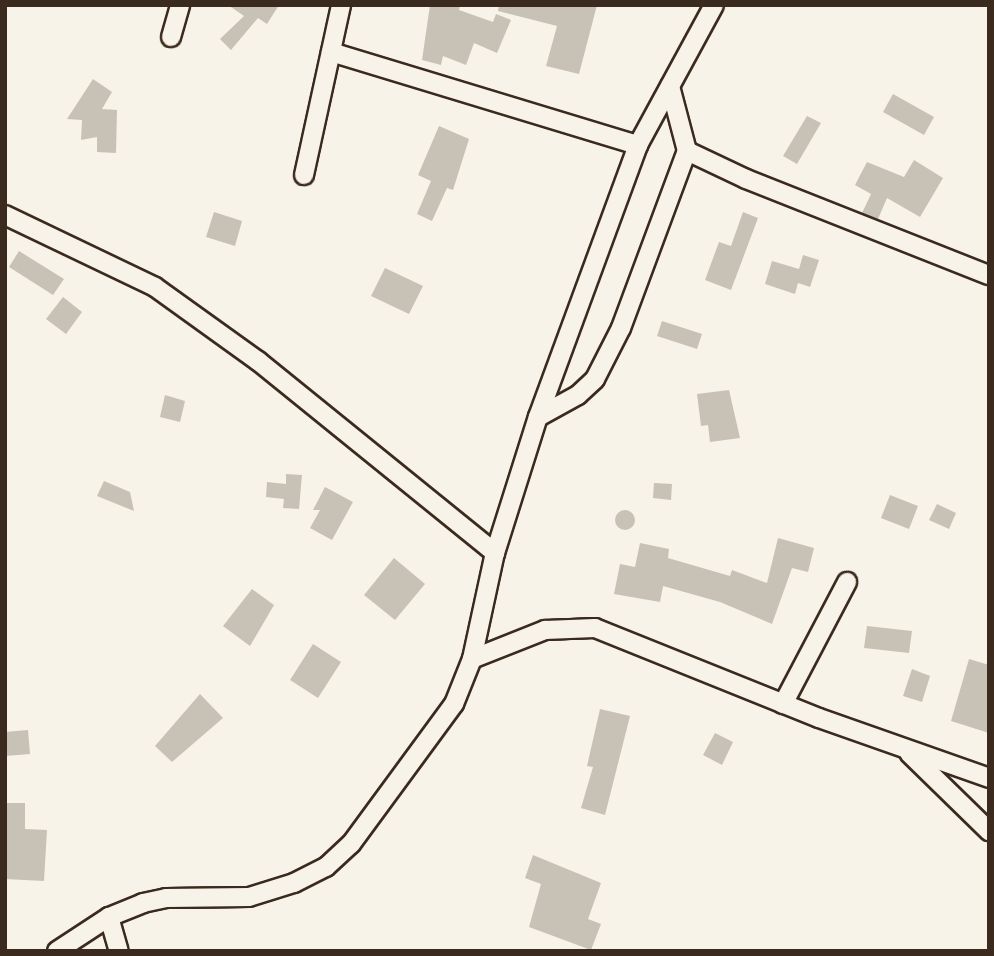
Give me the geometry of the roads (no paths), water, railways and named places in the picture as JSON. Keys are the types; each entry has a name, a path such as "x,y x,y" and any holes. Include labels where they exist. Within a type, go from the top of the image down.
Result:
{"street":[{"path":"171,37 180,5"},
{"path":"304,174 341,5"},
{"path":"57,951 109,917 166,898 249,897 293,883 326,867 351,844 454,704 472,659 495,553 538,417 638,145 714,5"},
{"path":"331,52 638,145"},
{"path":"538,417 578,394 609,359 687,151 670,86"},
{"path":"687,151 746,179 989,275"},
{"path":"5,215 155,286 258,361 495,553"},
{"path":"783,704 847,582"},
{"path":"472,659 545,630 595,628 783,704 989,778"},
{"path":"908,751 989,831"},
{"path":"109,917 119,951"}]}
